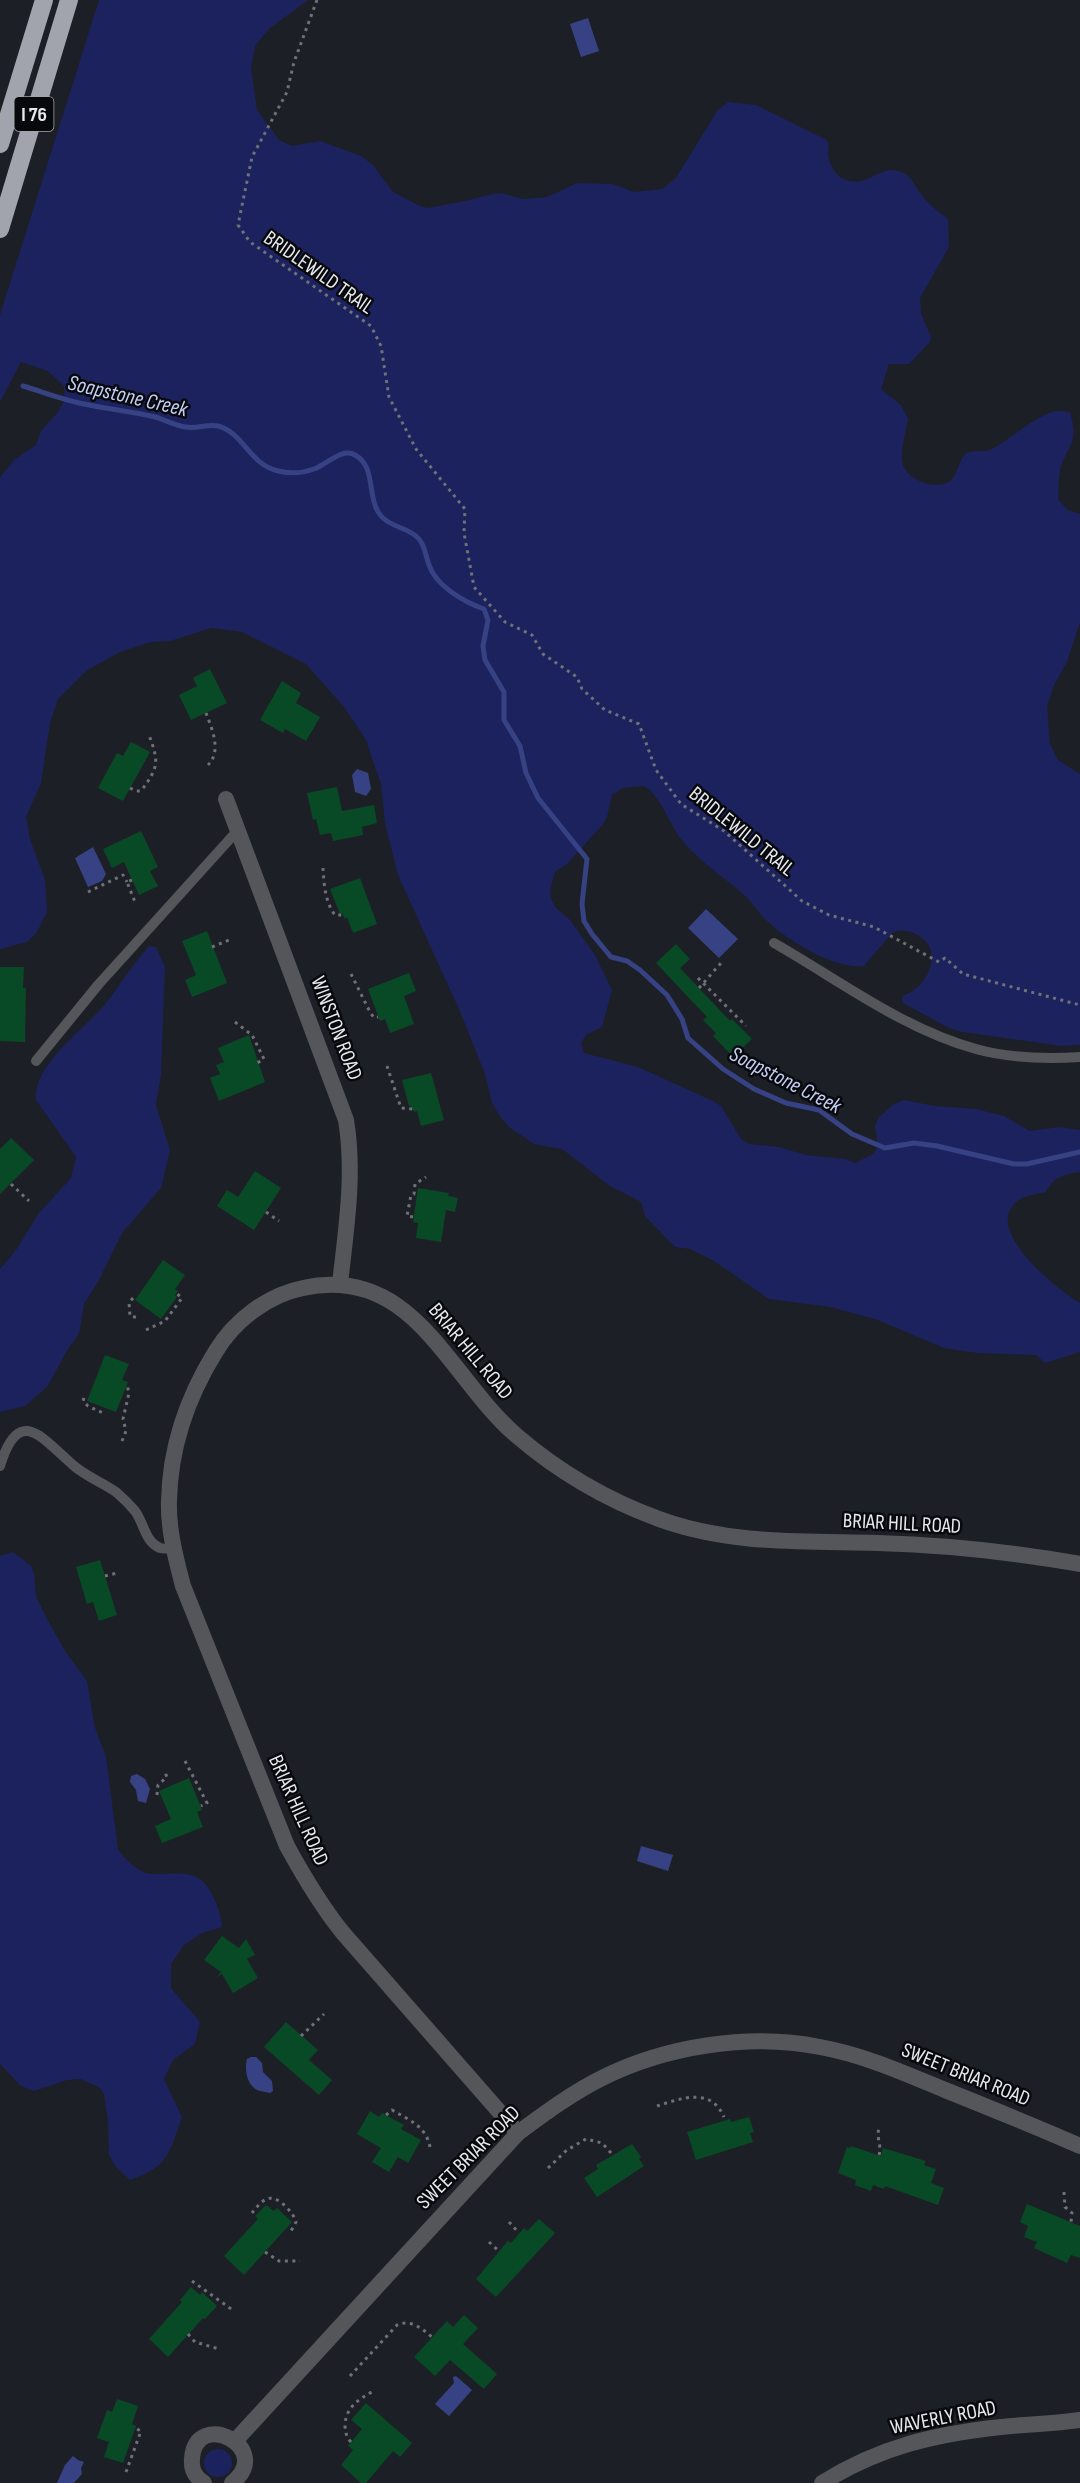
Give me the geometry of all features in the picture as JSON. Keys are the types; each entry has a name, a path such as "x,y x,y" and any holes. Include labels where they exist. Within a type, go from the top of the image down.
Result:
{"highway":[{"name":"I 76","path":"0,144 44,0"},
{"name":"I 76","path":"0,229 69,0"}],"street":[{"name":"WINSTON ROAD","path":"226,799 346,1120 351,1148 350,1178 340,1284"},
{"name":"BRIAR HILL ROAD","path":"518,2133 351,1942 327,1913 305,1880 287,1846 183,1586 174,1549 169,1503 172,1467 179,1433 189,1401 222,1341 246,1316 268,1301 293,1290 314,1285 340,1284 363,1288 388,1298 405,1309 421,1324 486,1405 515,1435 588,1487 625,1506 662,1520 735,1538 946,1547 1026,1555 1080,1564"},
{"name":"SWEET BRIAR ROAD","path":"235,2441 518,2133 562,2101 601,2079 646,2060 713,2046 783,2043 818,2046 854,2054 894,2068 1080,2146"},
{"name":"WAVERLY ROAD","path":"822,2483 870,2456 926,2438 1080,2420"},
{"path":"204,2483 192,2468 195,2448 206,2437 213,2435 229,2436 241,2447 244,2464 242,2472 232,2483"}],"lane":[{"path":"36,1061 98,985 238,830"},
{"path":"774,943 894,1013 944,1038 978,1050 1049,1058 1080,1057"},
{"path":"0,1466 7,1445 14,1437 23,1431 35,1432 50,1441 74,1466 116,1492 136,1512 150,1541 160,1548 174,1549"}],"path":[{"name":"BRIDLEWILD TRAIL","path":"316,0 286,92 252,157 238,225 250,242 371,326 381,346 389,397 416,449 465,509 464,533 474,587 505,622 532,635 543,654 577,676 582,688 605,710 639,724 656,770 681,804 724,831 802,901 829,915 874,927 939,962 945,958 963,974 1080,1005"},
{"path":"206,713 216,748 213,760 208,765"},
{"path":"130,788 141,791 157,768 157,756 149,735"},
{"path":"324,868 325,887 330,907 335,915 343,915"},
{"path":"88,892 123,875 135,902"},
{"path":"127,882 132,880"},
{"path":"212,947 229,940"},
{"path":"699,988 722,963"},
{"path":"351,974 371,1014 375,1018 378,1017"},
{"path":"698,978 746,1026"},
{"path":"235,1022 252,1035 264,1059 257,1063"},
{"path":"387,1066 401,1108 412,1109"},
{"path":"413,1217 407,1216 411,1195 414,1194 415,1184 426,1177"},
{"path":"10,1184 29,1201"},
{"path":"266,1212 279,1221"},
{"path":"146,1329 165,1321 182,1298 176,1293"},
{"path":"133,1298 129,1304 130,1316 140,1318"},
{"path":"122,1441 126,1431 123,1415 129,1393 127,1385"},
{"path":"84,1398 83,1401 88,1406 105,1414"},
{"path":"105,1576 117,1573"},
{"path":"185,1761 207,1803 201,1806"},
{"path":"158,1795 158,1785 167,1778 165,1773"},
{"path":"301,2036 324,2014"},
{"path":"657,2106 676,2100 704,2097 714,2101 724,2117"},
{"path":"386,2115 392,2110 422,2128 427,2134 430,2147"},
{"path":"879,2128 876,2136 879,2155"},
{"path":"548,2168 567,2150 586,2139 602,2143 612,2154"},
{"path":"1064,2192 1065,2207 1072,2213 1071,2222"},
{"path":"252,2213 264,2199 275,2199 295,2217 296,2222 291,2231"},
{"path":"509,2222 519,2234"},
{"path":"489,2242 499,2251"},
{"path":"265,2252 279,2261 300,2261"},
{"path":"192,2281 234,2311"},
{"path":"350,2376 397,2325 404,2322 412,2323 432,2337"},
{"path":"188,2334 195,2342 219,2349"},
{"path":"351,2442 345,2430 346,2415 358,2400 375,2390"},
{"path":"126,2472 141,2430 135,2428"}],"shaded area":[{"path":"99,0 308,0 269,29 255,46 251,68 257,110 279,140 292,146 320,141 361,156 373,165 393,192 420,206 428,208 501,193 523,199 547,197 577,183 613,184 634,192 662,189 676,178 717,111 728,102 756,105 825,139 829,143 829,158 834,171 846,180 861,181 892,170 904,173 927,201 948,219 949,247 920,298 921,313 931,337 930,342 909,364 889,364 881,389 901,405 908,419 902,449 904,466 908,473 916,479 928,484 948,483 955,475 966,453 990,450 1051,412 1070,413 1074,432 1060,471 1058,499 1068,510 1080,514 1080,622 1067,662 1054,685 1047,706 1050,744 1058,760 1080,774 1080,1045 1062,1046 962,1032 949,1028 903,1003 902,996 920,985 931,965 929,946 915,934 903,931 892,933 864,966 838,963 796,943 763,917 745,896 687,846 656,797 644,786 623,788 612,795 603,824 567,864 555,872 550,890 551,899 556,908 570,920 595,955 612,990 602,1027 586,1035 581,1043 584,1053 638,1067 713,1101 721,1106 741,1139 749,1144 779,1147 806,1155 845,1159 855,1163 873,1154 878,1146 875,1126 879,1117 894,1104 904,1100 935,1106 976,1109 1004,1116 1030,1131 1059,1127 1080,1130 1080,1172 1060,1177 1046,1192 1019,1200 1009,1212 1008,1226 1026,1257 1040,1272 1080,1303 1080,1352 1045,1363 1036,1355 978,1353 944,1348 875,1319 830,1307 769,1299 714,1261 690,1249 675,1247 645,1216 641,1202 610,1186 562,1149 534,1144 509,1127 492,1103 485,1074 462,1016 398,875 385,823 381,784 365,738 344,707 306,664 242,632 211,628 170,641 151,642 120,652 86,671 58,699 50,723 41,783 26,817 30,839 45,880 47,912 37,932 27,942 0,949 0,477 14,460 36,445 41,431 58,412 65,400 64,386 48,371 21,362 0,402 0,315"},
{"path":"149,946 156,947 165,967 161,1075 156,1105 170,1150 161,1188 122,1233 99,1280 84,1304 79,1334 47,1387 25,1406 0,1412 0,1269 16,1250 39,1213 71,1178 76,1157 36,1100 37,1086 43,1072 53,1059 101,1009"},
{"path":"13,1552 31,1566 34,1573 36,1596 46,1617 65,1651 87,1681 95,1728 106,1757 118,1849 132,1865 147,1873 187,1874 201,1880 213,1896 221,1919 222,1927 202,1933 184,1945 171,1964 171,1988 200,2022 195,2044 173,2060 164,2079 182,2117 166,2157 153,2170 130,2180 116,2167 109,2155 108,2122 104,2094 100,2088 81,2079 67,2080 34,2091 21,2086 0,2064 0,1556"},
{"path":"218,2449 228,2453 232,2463 228,2473 218,2477 208,2473 204,2463 208,2453"}],"water":[{"path":"588,18 599,51 581,57 570,24"},
{"path":"357,769 368,773 371,789 366,796 355,792 352,775"},
{"path":"93,847 106,874 102,881 88,887 75,858"},
{"path":"706,909 738,939 719,958 688,928"},
{"path":"137,1774 145,1779 150,1789 146,1803 138,1801 136,1790 130,1782 131,1776"},
{"path":"641,1846 673,1855 668,1871 637,1861"},
{"path":"251,2057 256,2057 262,2063 263,2072 272,2081 273,2091 270,2093 256,2089 249,2082 246,2063"},
{"path":"456,2376 472,2390 449,2416 435,2404 454,2383 453,2377"},
{"path":"73,2456 84,2462 81,2468 82,2474 74,2483 57,2483 65,2465"}],"building":[{"path":"210,669 227,703 191,720 179,695 197,686 193,678"},
{"path":"282,681 301,693 296,703 320,717 306,741 285,729 283,733 260,720"},
{"path":"131,742 150,752 123,801 98,788 117,753 123,756"},
{"path":"337,787 342,811 374,805 377,823 362,827 363,835 333,841 331,833 320,835 316,819 313,820 307,793"},
{"path":"141,831 158,867 150,871 158,886 139,895 124,862 112,868 103,849"},
{"path":"360,878 377,924 353,933 347,917 345,919 342,913 340,914 330,889"},
{"path":"207,931 227,983 192,997 185,980 196,975 182,941"},
{"path":"676,944 690,959 680,968 730,1021 732,1019 752,1039 733,1057 713,1036 716,1033 703,1020 707,1017 656,963"},
{"path":"0,967 24,967 25,1042 0,1041"},
{"path":"409,973 416,991 404,996 414,1024 390,1033 385,1019 380,1021 368,989"},
{"path":"249,1035 265,1082 219,1101 210,1078 220,1074 216,1065 224,1062 218,1048"},
{"path":"431,1073 444,1120 421,1126 417,1111 414,1112 409,1106 402,1080"},
{"path":"11,1138 34,1160 0,1194 0,1149"},
{"path":"255,1171 281,1188 254,1230 217,1206 227,1190 238,1197"},
{"path":"418,1188 449,1193 448,1196 458,1198 455,1212 446,1210 441,1242 416,1238 418,1223 413,1222"},
{"path":"163,1260 185,1275 175,1289 178,1291 175,1295 177,1297 161,1319 135,1300"},
{"path":"105,1355 129,1364 122,1380 128,1382 116,1412 87,1401"},
{"path":"100,1560 117,1615 99,1621 93,1602 87,1604 76,1567"},
{"path":"189,1778 202,1810 197,1812 203,1827 162,1843 155,1826 171,1819 159,1791"},
{"path":"222,1936 239,1948 246,1939 255,1955 247,1959 258,1978 233,1993 222,1974 217,1977 221,1972 204,1960"},
{"path":"286,2022 318,2050 309,2060 332,2080 319,2095 264,2047"},
{"path":"370,2111 379,2117 382,2113 404,2125 401,2129 421,2140 408,2163 398,2157 389,2172 372,2162 381,2148 357,2134"},
{"path":"749,2117 754,2132 750,2133 753,2142 696,2160 687,2132 730,2119 731,2122"},
{"path":"632,2144 644,2166 597,2197 584,2178 598,2169 596,2165"},
{"path":"851,2146 881,2156 883,2148 926,2161 924,2165 936,2169 931,2183 944,2188 938,2205 885,2186 884,2189 873,2185 871,2191 855,2185 856,2180 838,2173 847,2147"},
{"path":"1027,2204 1080,2226 1080,2258 1071,2255 1067,2263 1034,2248 1037,2242 1024,2237 1028,2226 1020,2222"},
{"path":"266,2205 274,2211 277,2208 292,2222 244,2275 224,2256 258,2219 255,2216"},
{"path":"539,2219 555,2233 496,2297 476,2279 508,2241 511,2243 524,2228 527,2231"},
{"path":"191,2287 200,2295 202,2292 217,2306 168,2357 149,2339 182,2302 180,2300"},
{"path":"464,2315 478,2328 463,2344 497,2374 484,2389 450,2360 435,2376 414,2357 447,2321 453,2327"},
{"path":"117,2399 138,2406 132,2424 136,2426 123,2463 104,2457 109,2442 97,2438 107,2410 112,2412"},
{"path":"366,2403 412,2443 400,2457 393,2451 366,2483 361,2483 341,2465 353,2450 348,2446 362,2429 351,2420"}],"waterway":[{"name":"Soapstone Creek","path":"23,386 76,402 155,417 182,426 218,426 234,435 260,462 278,471 292,473 310,470 345,453 355,455 362,460 369,475 376,509 381,516 419,539 433,573 444,586 460,598 484,609 488,620 483,646 485,660 504,692 504,720 520,746 526,773 538,798 587,859 582,904 584,921 611,957 627,961 667,995 682,1019 688,1038 723,1069 754,1089 786,1103 819,1110 852,1134 885,1148 914,1143 1014,1164 1027,1164 1080,1152"}]}
